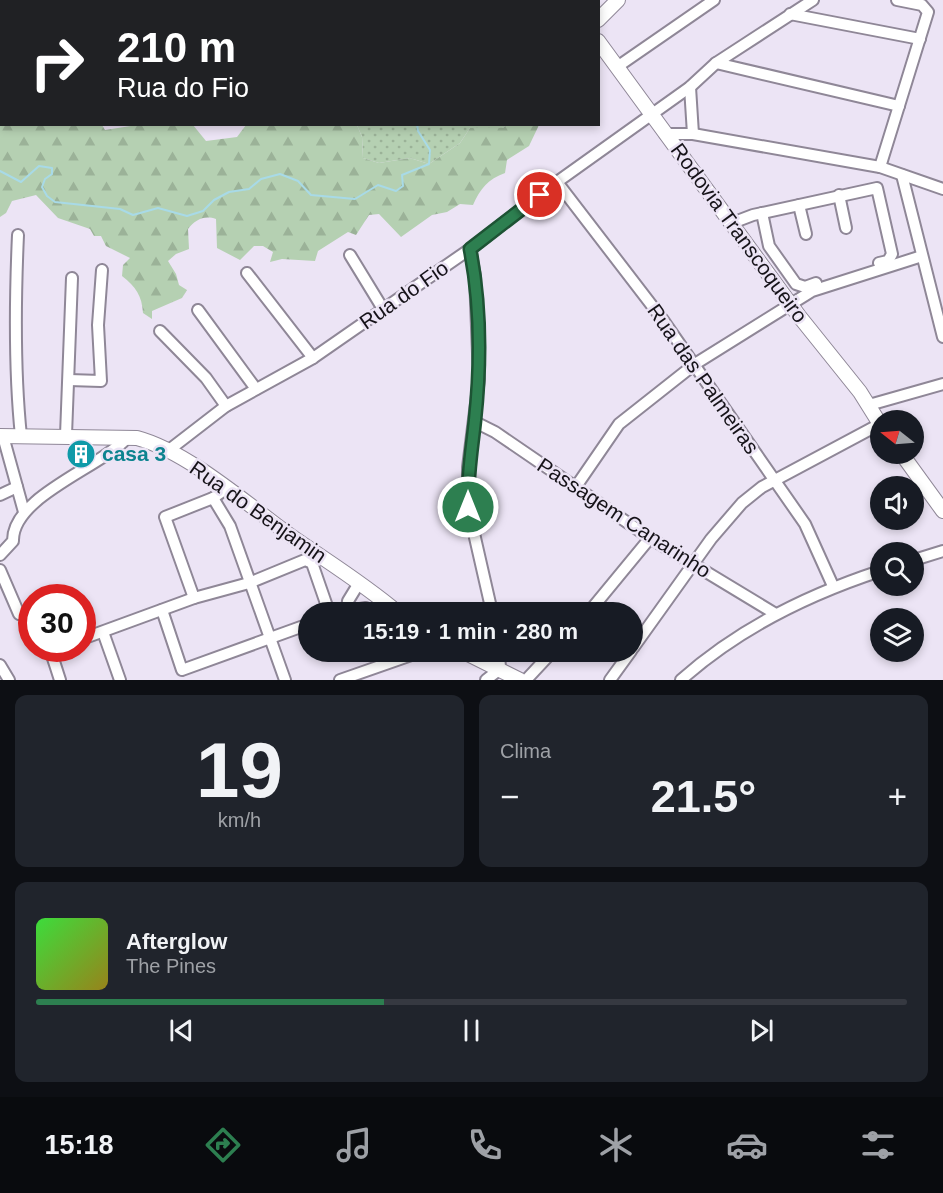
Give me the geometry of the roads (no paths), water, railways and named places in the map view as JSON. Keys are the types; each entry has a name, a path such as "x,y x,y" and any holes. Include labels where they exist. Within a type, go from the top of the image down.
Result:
{"main road":[{"path":"600,18 618,0"},
{"name":"Rodovia Transcoqueiro","path":"600,43 665,134 872,410"},
{"name":"Rua do Benjamin","path":"2,436 66,435 136,439 170,450 384,602"},
{"path":"909,464 943,511"},
{"path":"485,662 520,680"}],"street":[{"path":"617,67 714,0"},
{"name":"Rua do Fio","path":"170,450 226,406 313,358 470,249 557,182 690,87 716,63 813,0"},
{"path":"880,167 927,17 926,7 897,0"},
{"path":"790,14 920,39"},
{"path":"716,63 899,106"},
{"path":"690,87 693,134"},
{"path":"665,134 693,134 880,167 943,189"},
{"path":"902,175 943,337"},
{"name":"Rua das Palmeiras","path":"557,182 694,363 805,524 834,586"},
{"path":"732,223 762,213 799,204 877,188 891,258 805,287 796,284 769,246 762,213"},
{"path":"839,195 846,228"},
{"path":"799,204 806,234"},
{"path":"18,235 15,291 16,390 21,436"},
{"path":"470,249 475,276 479,348 475,422 468,467 468,507 490,602"},
{"path":"350,255 383,309"},
{"path":"575,488 619,424 694,363 791,303 832,283 922,256"},
{"path":"69,380 100,381 98,325 102,270"},
{"path":"247,273 313,358"},
{"path":"66,435 72,279"},
{"path":"198,310 256,389"},
{"path":"160,331 206,378 226,406"},
{"path":"869,405 943,384"},
{"name":"Passagem Canarinho","path":"475,422 495,432 650,538 774,613"},
{"path":"643,634 722,523 742,503 774,480 870,429"},
{"path":"2,436 24,512"},
{"path":"0,555 13,541 13,532 24,512 61,482 136,439"},
{"path":"0,495 17,487"},
{"path":"194,598 165,517 213,498 226,489"},
{"path":"213,498 230,526 285,680"},
{"path":"598,602 650,538"},
{"path":"924,557 943,551"},
{"path":"96,634 194,598 249,583 305,561 312,563 326,602"},
{"path":"0,570 18,612"},
{"path":"681,680 774,613 834,586 870,574"},
{"path":"348,602 359,583"},
{"path":"162,610 182,670 298,628"},
{"path":"103,632 120,680"},
{"path":"55,662 60,680"},
{"path":"340,680 392,662"},
{"path":"486,680 500,669 500,662"},
{"path":"526,680 543,662"},
{"path":"610,680 623,662"},
{"path":"0,665 9,680"}],"waterway":[{"path":"0,171 21,182 39,166 52,168 52,174 45,179 42,187 47,196 55,202 120,209 133,215 158,208 187,216 203,211 214,200 229,192 249,189 261,179 280,174 298,181 311,195 355,199 378,185 396,191 403,186 402,175 429,164 430,150 417,126"}],"place":[{"name":"casa 3","path":"81,454"}]}
